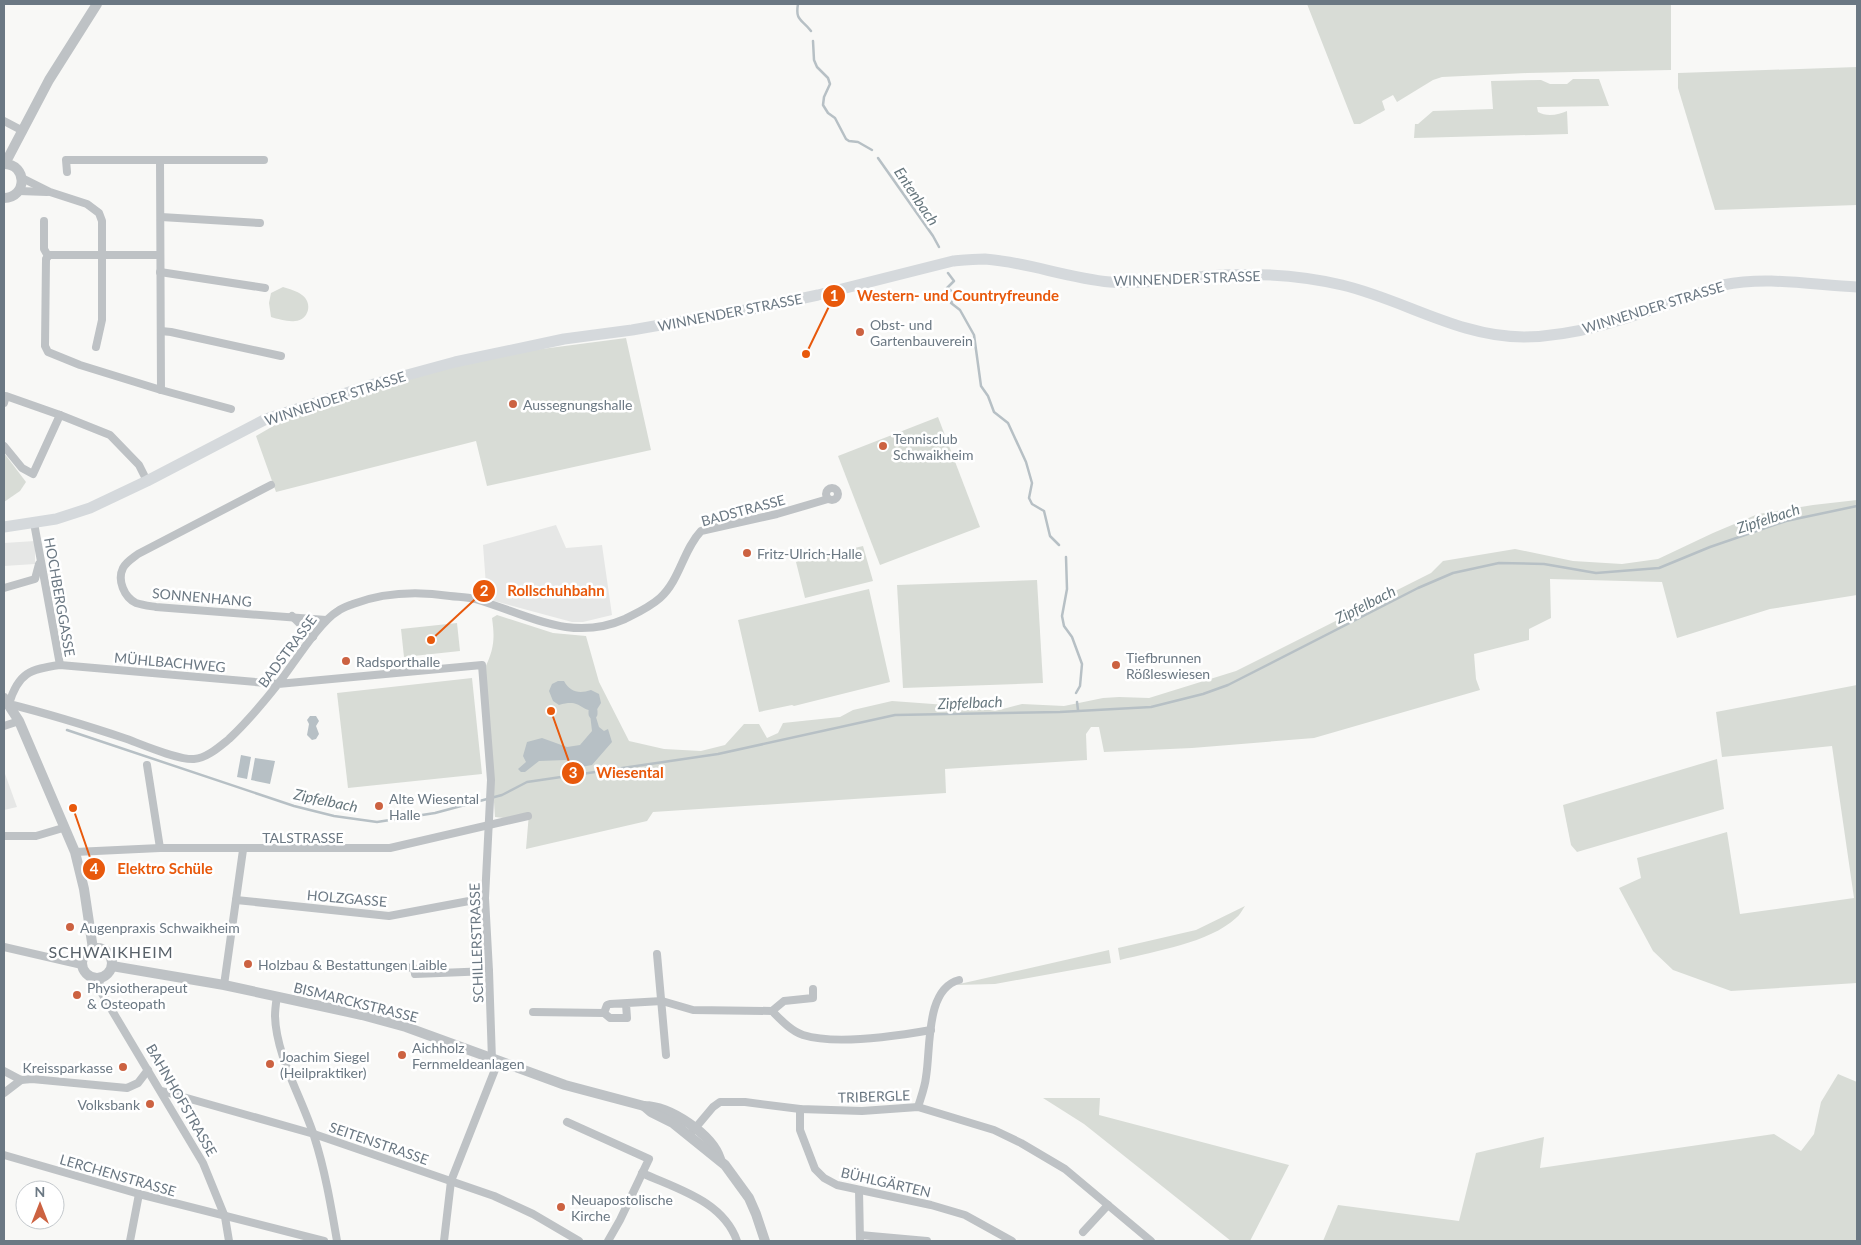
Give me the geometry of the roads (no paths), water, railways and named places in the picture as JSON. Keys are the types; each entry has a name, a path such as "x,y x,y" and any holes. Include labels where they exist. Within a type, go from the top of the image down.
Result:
{"main road":[{"name":"WINNENDER STRASSE","path":"4,527 56,519 90,508 273,417 374,384 455,362 564,339 632,330 767,306 954,261 973,259 1002,261 1068,276 1120,282 1151,282 1224,274 1293,277 1369,292 1449,324 1484,334 1510,336 1543,336 1599,326 1737,282 1784,282 1857,287"}],"street":[{"path":"96,347 102,320 103,254 102,221 99,213 86,204 50,192 19,173 13,166 4,164 48,80 97,4"},
{"path":"4,121 22,131"},
{"path":"19,192 18,149 22,131"},
{"path":"67,172 66,160 264,160"},
{"path":"160,160 161,390"},
{"path":"4,200 19,192 50,192"},
{"path":"161,216 260,223"},
{"path":"44,222 44,249 48,256"},
{"path":"48,256 103,254 160,255"},
{"path":"48,256 46,259 45,329 45,346 48,352 80,365 231,410"},
{"path":"160,272 265,288"},
{"path":"161,331 281,356"},
{"path":"4,403 6,396 110,435 139,465 147,481"},
{"path":"4,446 22,468 33,474 60,415"},
{"name":"SONNENHANG","path":"271,485 138,554 125,566 121,583 129,597 134,602 140,604 168,608 326,620"},
{"name":"BADSTRASSE","path":"6,701 77,722 176,756 196,759 220,746 236,732 262,704 326,620 338,611 355,604 385,594 410,592 474,599 554,626 569,628 598,627 613,624 638,613 661,597 675,576 695,538 701,532 777,514 828,499"},
{"name":"HOCHBERGGASSE","path":"6,701 13,689 25,676 44,668 60,665 34,523"},
{"path":"4,588 35,579 39,554"},
{"path":"292,616 313,637"},
{"name":"MÜHLBACHWEG","path":"60,665 278,684 482,665 491,780"},
{"path":"6,701 18,719 74,852 84,889 93,949"},
{"path":"4,726 18,719"},
{"path":"147,765 160,848"},
{"name":"SCHILLERSTRASSE","path":"444,1241 451,1181 495,1061 485,898 491,780"},
{"name":"TALSTRASSE","path":"74,852 160,848 243,850 390,848 528,816"},
{"path":"4,836 36,836 63,828"},
{"path":"224,985 243,850"},
{"name":"HOLZGASSE","path":"236,900 389,916 485,898"},
{"path":"4,947 82,965"},
{"path":"101,948 109,953 111,957 112,966 107,974 99,978 87,975 82,965 84,956 93,949 101,948"},
{"path":"657,954 666,1055"},
{"name":"BISMARCKSTRASSE","path":"112,966 224,985 362,1015 406,1028 565,1085 644,1106 650,1112 706,1138 749,1198 765,1241"},
{"path":"390,966 414,968 415,974 489,971"},
{"name":"BAHNHOFSTRASSE","path":"99,978 101,992 162,1091 203,1163 225,1217 229,1241"},
{"path":"918,1107 926,1077 931,1030 937,999 942,991 952,982 959,980"},
{"path":"604,1013 607,1005 662,1001 693,1010 772,1011 784,1001 813,998 813,989"},
{"path":"277,996 275,1015 280,1042 314,1134 328,1188 337,1241"},
{"path":"533,1012 604,1013 610,1018 627,1018 626,1004"},
{"path":"772,1011 785,1024 801,1034 829,1040 886,1036 931,1030"},
{"path":"4,1093 21,1080 32,1079 127,1088 138,1083 148,1070"},
{"path":"4,1071 21,1080"},
{"name":"SEITENSTRASSE","path":"162,1091 314,1134 451,1181 533,1214 579,1241"},
{"name":"TRIBERGLE","path":"692,1132 713,1107 720,1102 745,1102 800,1109 862,1111 918,1107 994,1130 1021,1143 1065,1169 1151,1241"},
{"name":"BÜHLGÄRTEN","path":"800,1109 800,1130 815,1169 824,1178 837,1185 931,1205 965,1215 1012,1241"},
{"path":"567,1122 649,1159 608,1241"},
{"name":"LERCHENSTRASSE","path":"4,1155 139,1194 324,1241"},
{"path":"642,1172 715,1209 725,1219 737,1241"},
{"path":"859,1190 860,1238 927,1241"},
{"path":"130,1241 139,1194"},
{"path":"1083,1232 1108,1205"}],"waterway":[{"name":"Entenbach","path":"798,4 798,17 811,31"},
{"name":"Entenbach","path":"813,41 814,60 817,67 828,78 830,84 824,97 823,105 828,113 835,118 846,139 858,142 872,150"},
{"name":"Entenbach","path":"878,158 939,247"},
{"name":"Entenbach","path":"948,273 954,281 947,288 956,294 951,303 960,310 974,335 981,386 988,396 994,412 1008,423 1026,462 1032,483 1029,498 1032,504 1044,511 1050,536 1059,545"},
{"name":"Zipfelbach","path":"67,730 294,806 334,816 377,822 435,813 502,795 527,782 718,754 895,715 1060,712 1151,707 1203,694 1228,685 1418,588 1453,573 1499,563 1544,564 1596,573 1659,568 1710,547 1786,521 1857,506"},
{"name":"Entenbach","path":"1066,557 1067,589 1062,616 1064,626 1072,637 1082,664 1080,686 1076,693"},
{"name":"Entenbach","path":"1077,702 1078,710"}],"place":[{"name":"Obst- und Gartenbauverein","path":"860,332"},
{"name":"Western- und Countryfreunde","path":"806,354"},
{"name":"Aussegnungshalle","path":"513,404"},
{"name":"Tennisclub Schwaikheim","path":"883,446"},
{"name":"Fritz-Ulrich-Halle","path":"747,553"},
{"name":"Rollschuhbahn","path":"431,640"},
{"name":"Radsporthalle","path":"346,661"},
{"name":"Tiefbrunnen Rößleswiesen","path":"1116,665"},
{"name":"Wiesental","path":"551,711"},
{"name":"Alte Wiesental Halle","path":"379,806"},
{"name":"Elektro Schüle","path":"73,808"},
{"name":"Augenpraxis Schwaikheim","path":"70,927"},
{"name":"Holzbau & Bestattungen Laible","path":"248,964"},
{"name":"Physiotherapeut & Osteopath","path":"77,995"},
{"name":"Aichholz Fernmeldeanlagen","path":"402,1055"},
{"name":"Joachim Siegel (Heilpraktiker)","path":"270,1064"},
{"name":"Kreissparkasse","path":"123,1067"},
{"name":"Volksbank","path":"150,1104"},
{"name":"Neuapostolische Kirche","path":"561,1207"}],"district":[{"name":"SCHWAIKHEIM","path":"111,951"}]}
